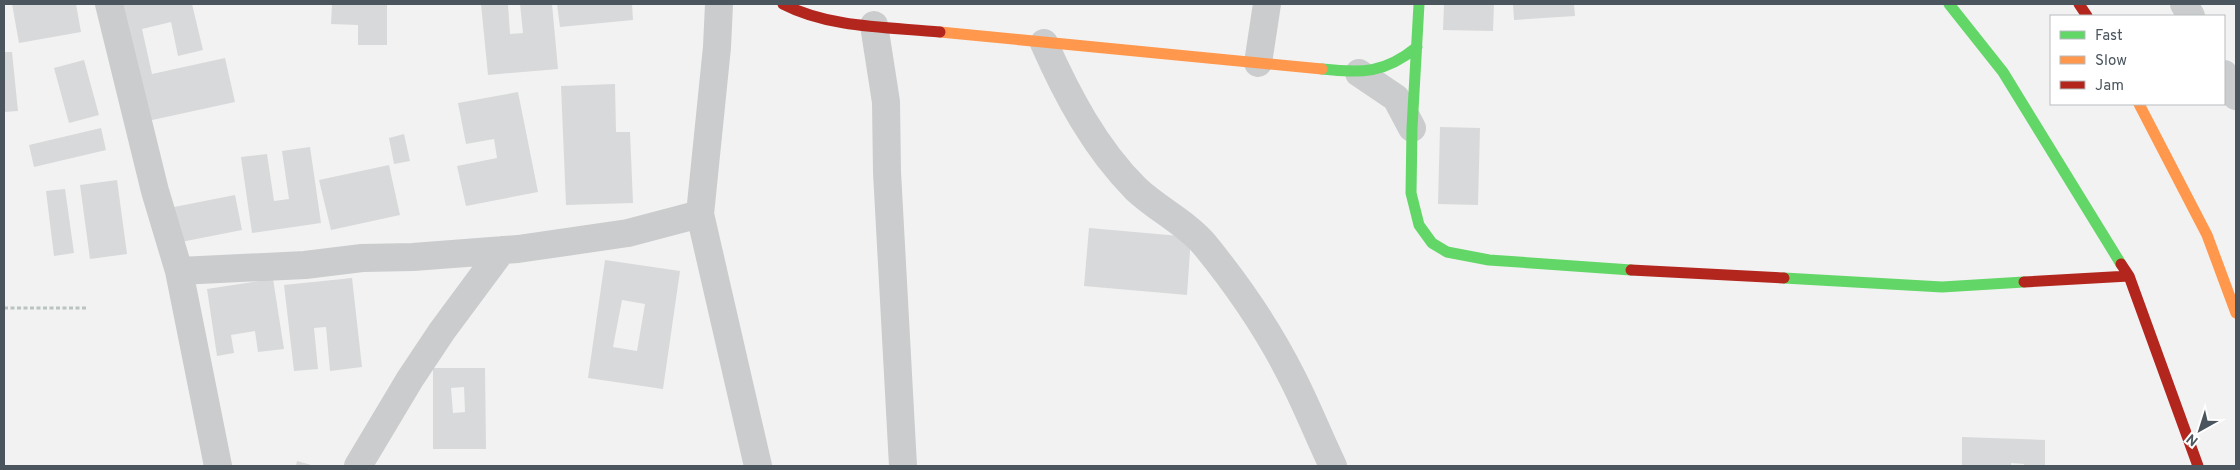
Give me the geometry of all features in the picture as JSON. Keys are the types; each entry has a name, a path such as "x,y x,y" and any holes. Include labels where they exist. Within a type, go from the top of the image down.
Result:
{"street":[{"path":"109,4 155,191 179,271 218,466"},
{"path":"719,4 700,214 758,466"},
{"path":"783,4 798,12 822,20 1359,73 1388,67 1403,59 1417,47"},
{"path":"1258,63 1267,4"},
{"path":"1418,4 1411,193 1419,225 1432,243 1447,252 1489,260 1577,267 1942,287 2129,276"},
{"path":"1949,4 2003,72 2129,276 2198,466"},
{"path":"2079,4 2086,15"},
{"path":"2184,4 2190,15"},
{"path":"874,26 886,102 887,172 903,466"},
{"path":"1044,42 1065,90 1092,134 1118,169 1154,206 1202,242 1231,280 1291,376 1334,466"},
{"path":"1359,73 1396,98 1412,128"},
{"path":"2225,76 2236,96"},
{"path":"2140,105 2207,235 2236,313"},
{"path":"179,271 305,265 362,258 412,257 502,250 628,234 700,214"},
{"path":"358,466 436,338 502,250"}],"path":[{"path":"4,308 87,308"}],"building":[{"path":"12,4 76,4 81,32 19,43"},
{"path":"118,4 192,4 203,50 178,56 171,22 142,29 152,74 225,58 235,102 143,122"},
{"path":"332,4 387,4 387,45 358,45 358,25 331,24"},
{"path":"481,4 508,4 510,34 523,33 520,4 552,4 558,69 488,75"},
{"path":"557,4 632,4 633,20 560,27"},
{"path":"1444,4 1494,4 1493,31 1443,30"},
{"path":"1513,4 1574,4 1575,16 1514,20"},
{"path":"4,52 12,52 18,111 4,112"},
{"path":"84,60 99,115 69,123 54,68"},
{"path":"615,84 616,132 630,132 633,203 566,205 561,86"},
{"path":"518,92 538,192 466,206 457,166 497,158 494,139 466,144 458,103"},
{"path":"1440,127 1480,128 1478,205 1438,204"},
{"path":"101,128 106,150 34,167 29,145"},
{"path":"404,134 410,161 394,164 389,138"},
{"path":"310,147 321,223 252,233 241,157 267,154 274,201 289,199 282,151"},
{"path":"389,165 400,215 331,230 319,180"},
{"path":"117,180 127,254 90,259 80,185"},
{"path":"65,189 74,253 54,256 46,191"},
{"path":"235,195 242,230 181,242 174,207"},
{"path":"1089,228 1191,237 1187,295 1084,286"},
{"path":"605,260 680,271 663,389 588,378","holes":["622,300 645,304 637,351 613,347"]},
{"path":"352,278 362,367 330,371 326,327 314,328 318,369 294,371 284,285"},
{"path":"273,279 284,349 258,352 255,331 231,335 234,353 217,356 207,289"},
{"path":"433,368 485,368 486,449 433,449","holes":["464,387 465,412 453,413 451,388"]},
{"path":"1962,437 2045,440 2045,466 2024,466 2024,464 2011,463 2011,466 1962,466"},
{"path":"297,461 315,466 296,466"}],"traffic: fast":[{"path":"1419,4 1412,128 1411,193 1419,225 1432,243 1447,252 1489,260 1631,270"},
{"path":"1949,4 2003,72 2121,264"},
{"path":"1322,69 1372,70 1394,62 1417,47"},
{"path":"1784,278 1942,287 2024,282"}],"traffic: slow":[{"path":"940,32 1322,69"},
{"path":"2140,105 2207,235 2236,313"}],"traffic: jam":[{"path":"783,4 801,12 839,22 940,32"},
{"path":"2079,4 2086,15"},
{"path":"2121,264 2129,276 2198,466"},
{"path":"1631,270 1784,278"},
{"path":"2024,282 2129,276"}]}
